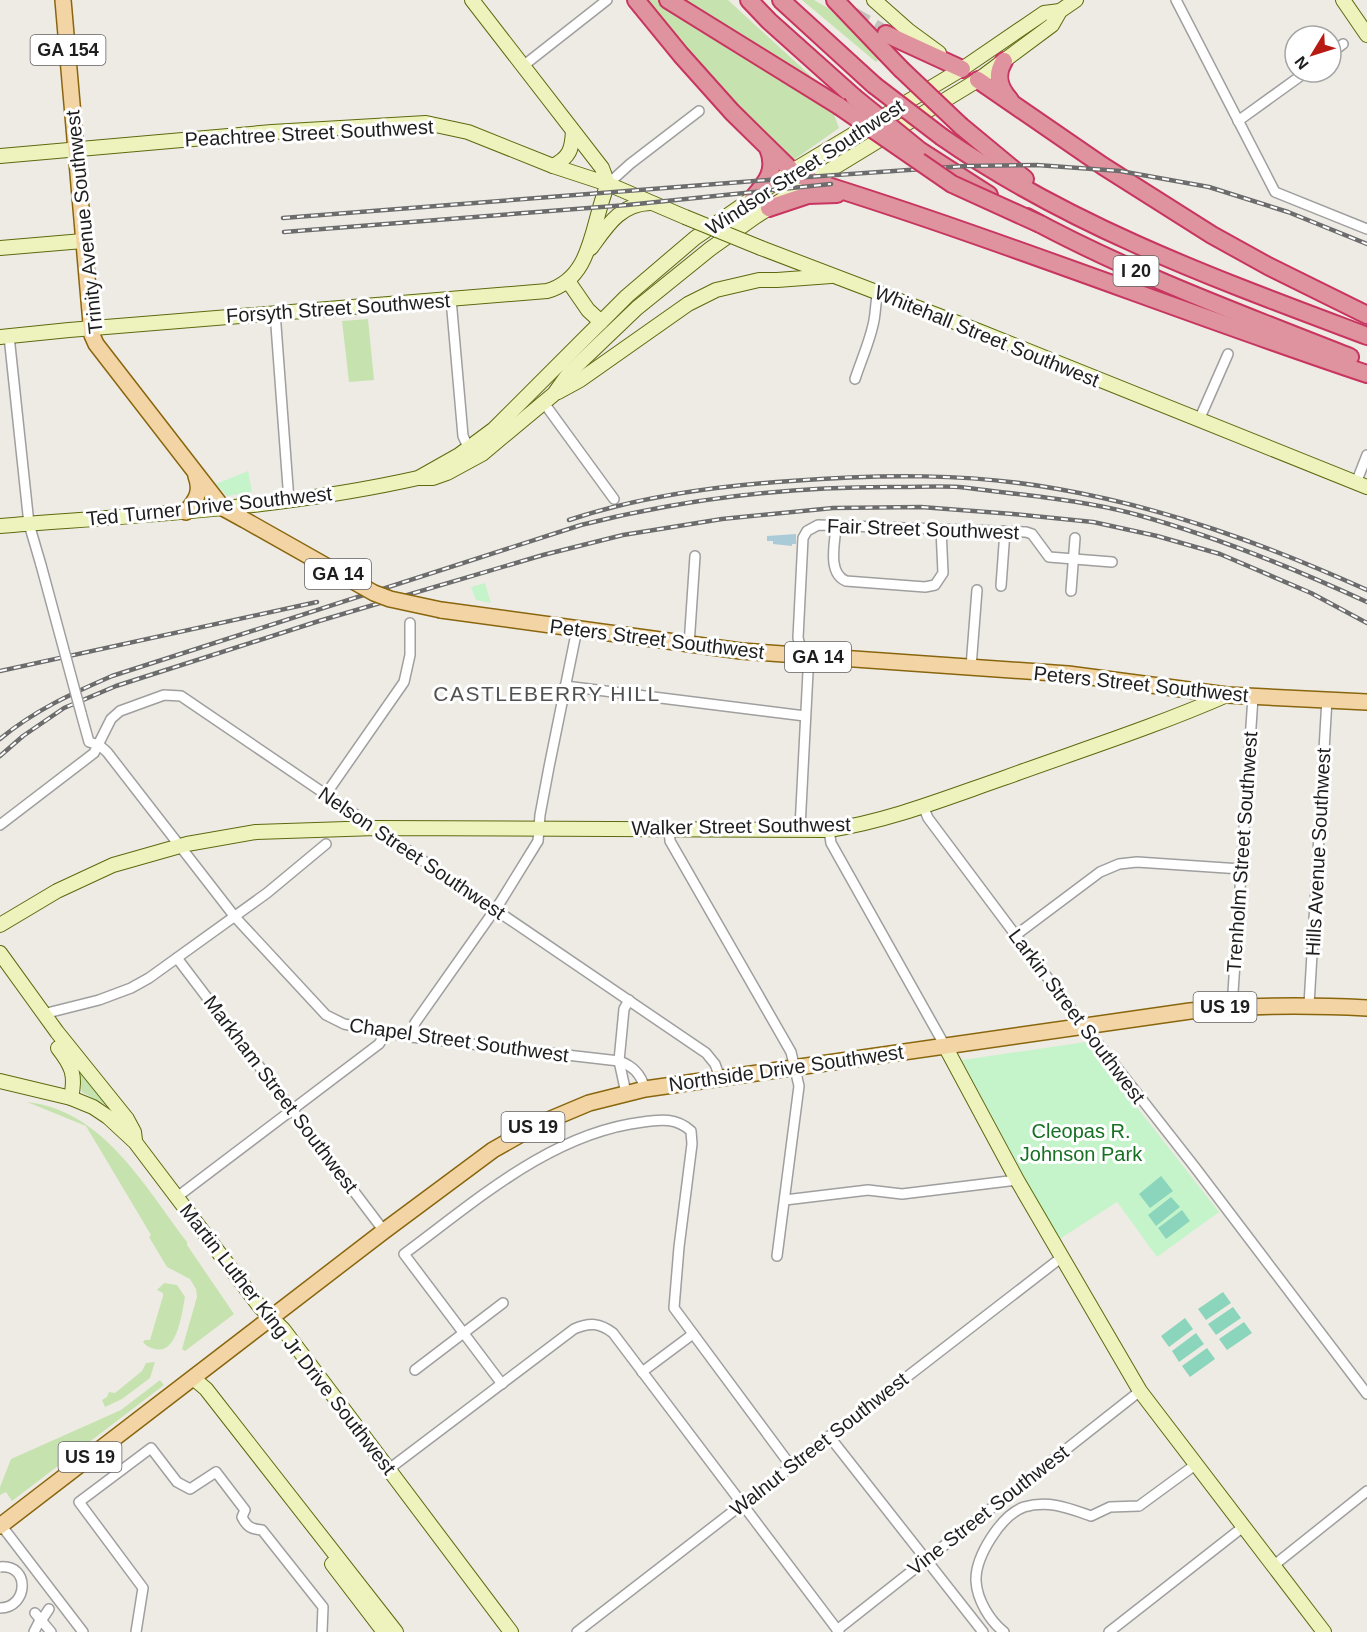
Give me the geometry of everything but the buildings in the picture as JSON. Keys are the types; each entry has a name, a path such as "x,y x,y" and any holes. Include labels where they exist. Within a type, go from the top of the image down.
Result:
{"highway":[{"path":"636,0 732,112 792,171 812,181 979,235 1251,335 1367,374"},
{"path":"668,0 839,106 952,184 1040,224"},
{"path":"741,0 769,21"},
{"name":"I 20","path":"749,0 769,21 854,97 920,150 982,190 1040,224 1140,272 1367,364"},
{"name":"I 20","path":"781,0 874,85 970,157 1056,205 1167,257 1367,336"},
{"path":"835,0 901,69 961,126 1056,205"},
{"path":"886,34 962,69"},
{"path":"1004,61 999,69 1000,85 1017,107"},
{"path":"978,80 1103,166 1212,235 1268,266 1367,315"},
{"path":"753,198 772,171 771,157 767,148"},
{"path":"769,208 808,195 854,194"}],"main road":[{"name":"Trinity Avenue Southwest","path":"63,0 91,328 96,344 223,508"},
{"path":"186,512 200,492 194,471"},
{"name":"Peters Street Southwest","path":"223,508 374,593 390,599 441,610 689,645 803,656 1068,674 1227,695 1367,702"},
{"name":"Northside Drive Southwest","path":"271,1318 493,1150 538,1124 589,1103 645,1089 1232,1006 1309,1005 1367,1008"},
{"name":"US 19","path":"1,1526 195,1381 271,1318"}],"street":[{"path":"472,0 602,168 608,184"},
{"path":"523,66 607,0"},
{"path":"874,0 909,32 978,80"},
{"name":"Windsor Street Southwest","path":"710,249 769,208 978,80 1052,25 1060,11 1076,0"},
{"path":"1176,0 1275,192 1367,229"},
{"path":"1343,0 1367,35"},
{"name":"Windsor Street Southwest","path":"570,353 641,284 695,238 792,171 962,69 1044,13 1060,11"},
{"path":"1238,121 1289,84"},
{"path":"585,256 608,184 630,164 699,111"},
{"name":"Peachtree Street Southwest","path":"0,156 272,132 426,123 468,132 553,166 608,184"},
{"path":"553,166 565,159 572,149 573,131"},
{"name":"Whitehall Street Southwest","path":"608,184 685,218 878,292 1362,485"},
{"path":"601,322 588,309 568,281 613,219 639,203 650,203"},
{"path":"0,248 83,242"},
{"name":"Ted Turner Drive Southwest","path":"549,399 570,373 620,324 710,249"},
{"path":"766,280 778,266 781,256"},
{"name":"Ted Turner Drive Southwest","path":"0,526 186,512 289,501 418,478 472,454 688,304 716,290 728,285 766,280 834,275"},
{"name":"Forsyth Street Southwest","path":"5,336 547,291 568,281"},
{"path":"855,379 873,327 878,292"},
{"path":"451,299 463,436 472,454"},
{"path":"275,312 289,501"},
{"path":"5,336 29,524"},
{"name":"Ted Turner Drive Southwest","path":"472,454 570,353"},
{"path":"1199,420 1228,354"},
{"path":"549,399 614,499"},
{"path":"1362,485 1367,455"},
{"name":"Chapel Street Southwest","path":"29,524 89,742 99,745 235,917 326,1015 339,1023 411,1037 619,1061"},
{"name":"Fair Street Southwest","path":"800,828 808,672 798,638 803,538 807,531 814,526 836,526 1029,533 1049,557 1112,562"},
{"path":"836,526 834,568 840,578 846,581 925,587 935,585 943,573 941,529"},
{"path":"1001,586 1005,531"},
{"path":"1071,591 1075,538"},
{"path":"689,645 695,556"},
{"path":"971,667 977,590"},
{"path":"326,794 404,682 410,655 410,624"},
{"path":"411,1037 415,1023 495,908 538,841 540,815 577,629"},
{"path":"565,686 805,716"},
{"name":"Nelson Street Southwest","path":"99,745 111,719 120,711 164,694 181,696 706,1053 715,1064 720,1078"},
{"name":"Walker Street Southwest","path":"2,924 57,891 113,865 180,845 256,832 376,828 800,828 829,830 868,824 1185,713 1227,695"},
{"name":"Trenholm Street Southwest","path":"1232,1006 1253,697"},
{"name":"Hills Avenue Southwest","path":"1309,1005 1327,699"},
{"path":"0,825 94,753 99,745"},
{"name":"Larkin Street Southwest","path":"923,806 928,818 1084,1026 1366,1389"},
{"path":"669,828 670,841 790,1052 799,1086 777,1256"},
{"path":"829,830 831,843 1017,1180 1140,1390 1319,1630"},
{"path":"43,1014 99,1000 131,988 235,917 326,844"},
{"path":"1016,935 1100,872 1119,864 1137,862 1241,869"},
{"path":"0,953 43,1014 127,1119 134,1132 135,1142"},
{"name":"Markham Street Southwest","path":"177,958 384,1231"},
{"path":"626,1093 619,1061 624,1009 629,1000"},
{"path":"43,1014 45,1030 72,1071 74,1084 71,1098"},
{"path":"177,1197 379,1044 386,1033"},
{"path":"619,1061 632,1067 642,1080 645,1089"},
{"name":"Martin Luther King Jr Drive Southwest","path":"0,1081 71,1098 99,1111 135,1142 260,1306 290,1338 511,1632"},
{"path":"502,1384 404,1254 506,1179 563,1146 594,1132 628,1124 662,1119 683,1123 691,1131 692,1144 674,1308 791,1466"},
{"path":"785,1200 868,1190 902,1194 1017,1180"},
{"name":"Walnut Street Southwest","path":"577,1632 1062,1257"},
{"path":"415,1370 503,1303"},
{"path":"389,1469 574,1329 585,1324 605,1327 613,1333 838,1631"},
{"path":"642,1372 693,1334"},
{"path":"195,1381 206,1389 385,1629"},
{"name":"Vine Street Southwest","path":"838,1631 1140,1390"},
{"path":"830,1436 983,1632"},
{"path":"136,1632 143,1588 79,1502 151,1448 177,1482 190,1489 216,1472 245,1510 242,1517 246,1523 251,1529 261,1530 323,1607 322,1632"},
{"path":"1004,1632 983,1606 976,1580 982,1553 999,1525 1023,1508 1053,1503 1091,1516 1110,1507 1139,1506 1195,1465"},
{"path":"1273,1566 1367,1491"},
{"path":"1,1526 83,1632"},
{"path":"1109,1632 1243,1527"},
{"path":"0,1567 8,1567 17,1572 21,1578 22,1589 15,1603 7,1608 0,1608"},
{"path":"34,1632 39,1618 49,1609"},
{"path":"39,1618 51,1632"}],"green space":[{"path":"645,0 661,0 832,109 839,128 795,159 790,158 713,85"},
{"path":"681,0 728,0 811,76 808,79"},
{"path":"802,0 814,0 828,8 881,57 876,62"},
{"path":"368,319 374,380 349,382 342,321"},
{"path":"248,471 252,492 227,496 216,484"},
{"path":"485,583 491,603 476,600 471,587"},
{"name":"Cleopas R. Johnson Park","path":"1086,1042 1219,1212 1157,1257 1117,1202 1058,1240 962,1060"},
{"path":"80,1071 112,1106 111,1108 82,1092 78,1072"},
{"path":"27,1102 54,1108 78,1120 100,1135 120,1154 187,1242 234,1314 185,1351 182,1349 197,1297 196,1289 190,1279 167,1267 149,1237 151,1235 86,1126"},
{"path":"1161,1176 1173,1191 1150,1208 1139,1194"},
{"path":"1171,1197 1180,1207 1156,1226 1148,1215"},
{"path":"1182,1210 1190,1221 1166,1239 1158,1228"},
{"path":"164,1283 177,1285 185,1297 180,1322 169,1346 155,1349 143,1342 150,1340 163,1296 163,1293 157,1290"},
{"path":"1223,1292 1231,1303 1206,1320 1198,1309"},
{"path":"1233,1307 1241,1318 1216,1335 1208,1324"},
{"path":"1185,1318 1193,1329 1169,1347 1161,1336"},
{"path":"1244,1322 1252,1333 1227,1350 1219,1339"},
{"path":"1196,1333 1204,1344 1179,1362 1172,1351"},
{"path":"1207,1348 1215,1359 1190,1377 1182,1366"},
{"path":"155,1362 150,1378 122,1399 105,1407 102,1400 109,1392 115,1393 142,1371 146,1363"},
{"path":"160,1380 164,1385 12,1501 6,1492 0,1495 0,1487 11,1459 121,1410"}],"water":[{"path":"796,534 796,544 792,546 767,541 767,536"}],"tunnel":[{"path":"853,15 886,34"}],"railway":[{"path":"283,218 793,178 966,166 1037,165 1120,171 1209,187 1288,212 1367,244"},
{"path":"284,232 627,205 831,184"},
{"path":"569,520 651,498 763,483 891,476 992,480 1058,489 1177,517 1254,543 1367,590"},
{"path":"0,739 40,711 112,676 581,525 700,501 779,491 859,487 959,487 1093,505 1138,515 1226,543 1367,602"},
{"path":"0,756 23,736 64,708 116,686 319,621 543,555 623,535 722,519 833,508 921,507 1093,522 1157,536 1220,554 1311,593 1367,623"},
{"path":"0,671 317,602"}],"district":[{"name":"CASTLEBERRY HILL","path":"547,694"}]}
